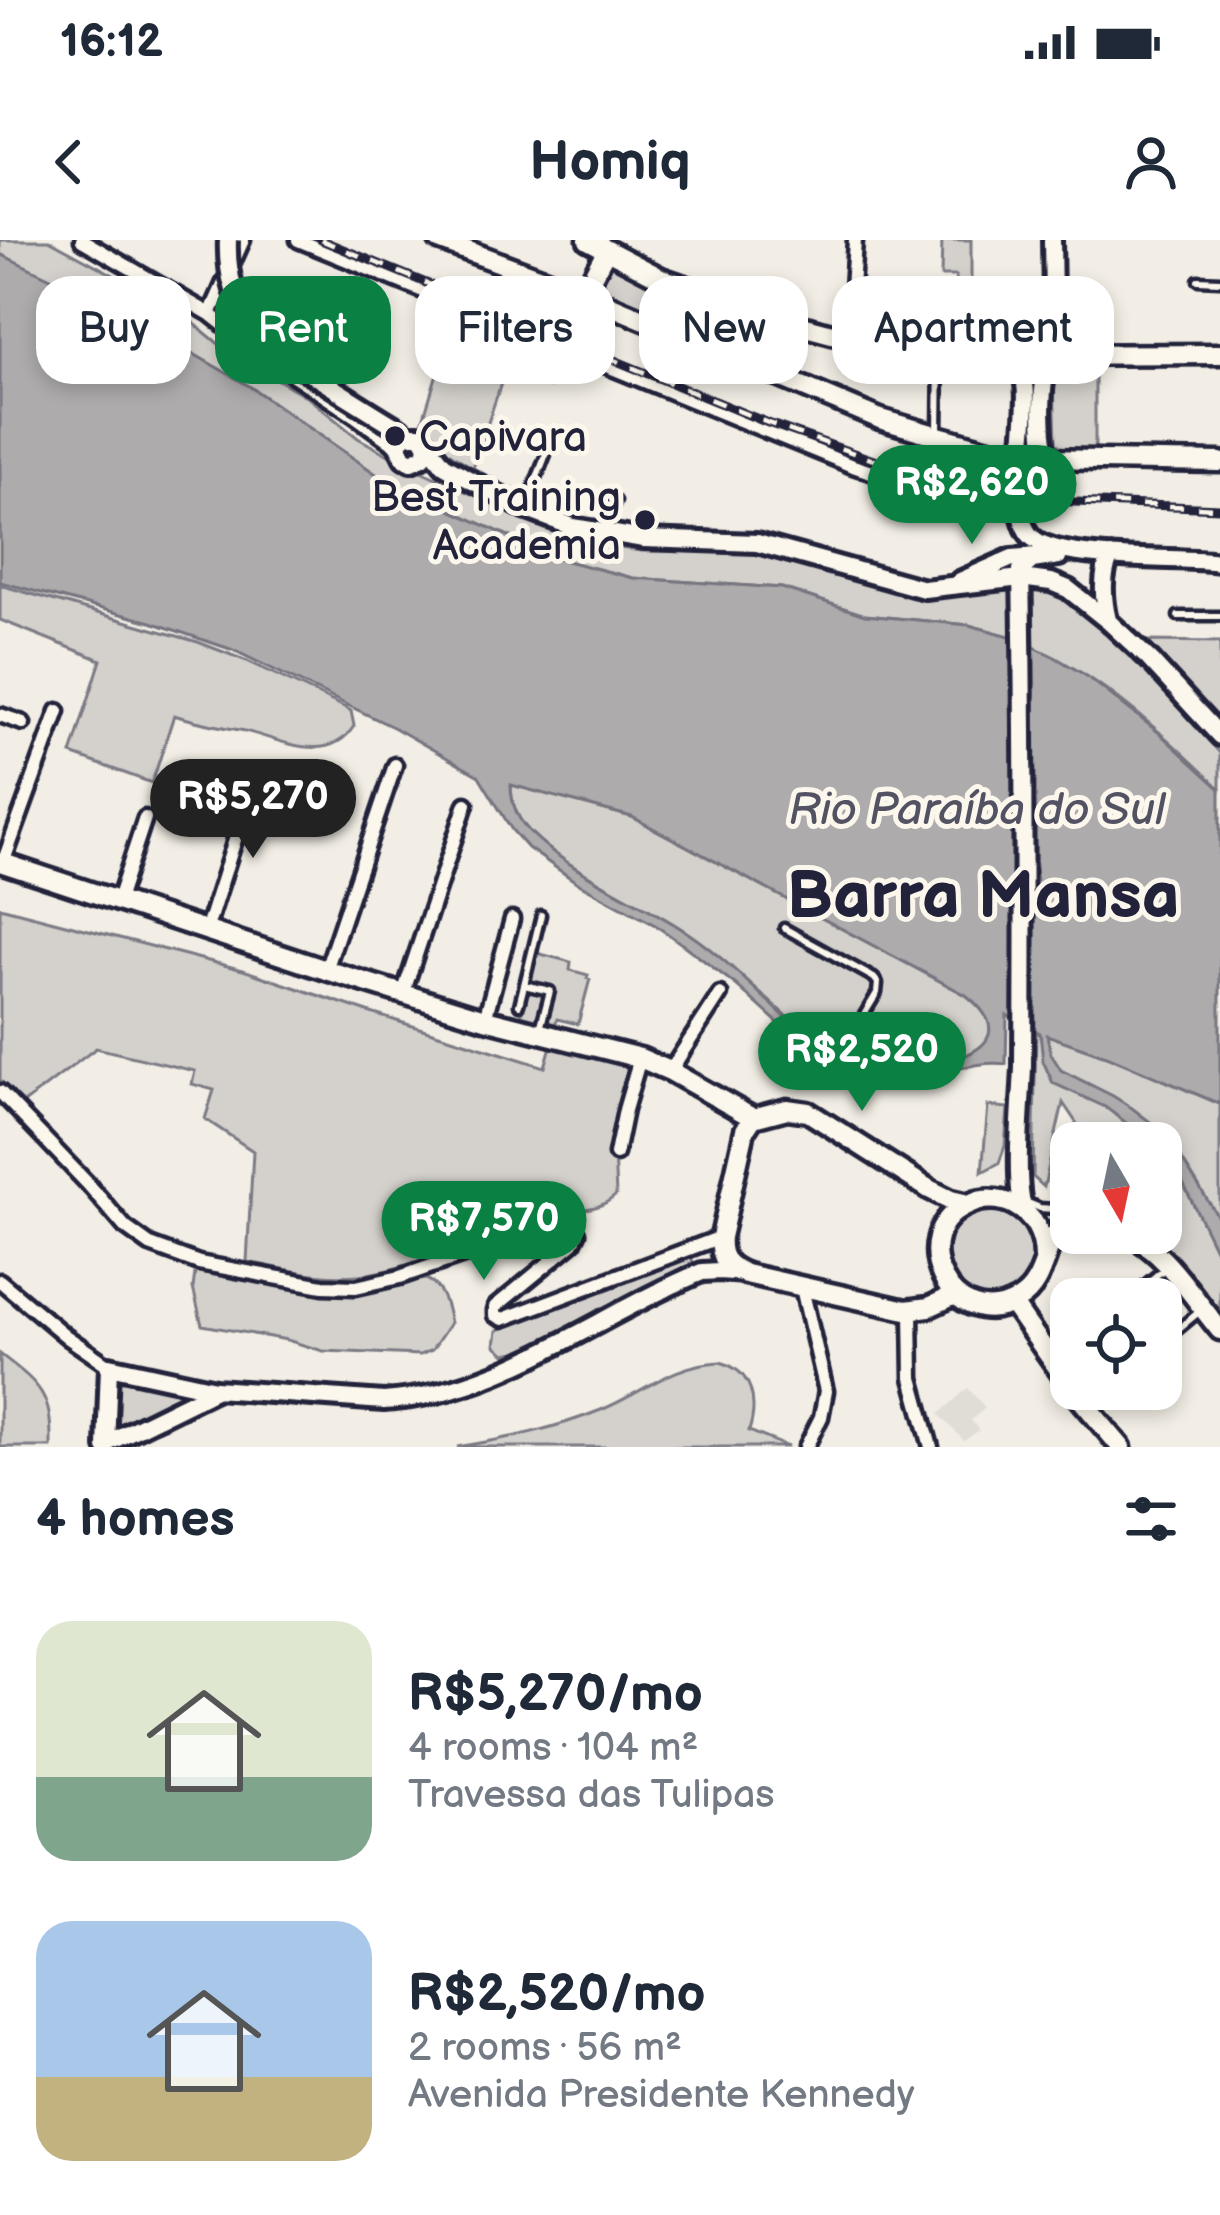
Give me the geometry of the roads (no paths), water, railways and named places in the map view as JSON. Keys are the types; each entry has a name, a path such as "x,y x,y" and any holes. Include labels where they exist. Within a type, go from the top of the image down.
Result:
{"main road":[{"path":"440,240 536,276"},
{"path":"588,240 661,278 832,333"},
{"path":"593,276 606,251"},
{"path":"615,307 880,419 938,436 1054,460 1220,462"},
{"path":"1114,353 1220,353"},
{"path":"2,862 403,994 640,1058 753,1118"},
{"path":"955,1295 911,1310 802,1288 746,1274 727,1264 721,1255 721,1240 745,1130 753,1118 811,1105 951,1200 1005,1202 1050,1213"},
{"path":"971,1203 945,1223 936,1251 942,1280 955,1295 982,1307 1012,1303 1034,1285 1050,1248"},
{"path":"1023,1205 1040,1231 1044,1258"},
{"path":"1157,1254 1220,1330"},
{"path":"1012,1303 1050,1357"},
{"path":"1090,1410 1121,1447"}],"street":[{"path":"82,240 211,314 258,352 355,416 557,522 644,539 757,543 918,588 1051,582 1068,589 1108,621 1218,732"},
{"path":"229,240 233,290 264,340 408,443"},
{"path":"211,314 243,240"},
{"path":"298,240 850,465 951,496 1021,506"},
{"path":"853,276 855,240"},
{"path":"1052,240 1053,276"},
{"path":"1024,384 1019,488 1026,530 1041,544 1101,555"},
{"path":"1045,384 1043,434 1045,451 1054,460"},
{"path":"1101,555 1108,621"},
{"path":"943,589 1012,558 1101,555 1220,562"},
{"path":"1023,1205 1022,568 1028,562 1059,556"},
{"path":"2,862 58,710"},
{"path":"0,715 23,723"},
{"path":"326,970 395,765"},
{"path":"206,931 255,777"},
{"path":"403,994 466,804"},
{"path":"118,900 145,818"},
{"path":"485,1019 512,919"},
{"path":"670,1071 720,994"},
{"path":"616,1154 640,1058"},
{"path":"0,1092 125,1227 150,1245 199,1263 323,1286 356,1287 570,1222 578,1236 499,1303 494,1311 503,1318 721,1240"},
{"path":"971,1203 1005,1185 1021,1148"},
{"path":"684,1280 708,1260 721,1240"},
{"path":"0,1281 109,1366 215,1389 384,1401 448,1392 706,1271 746,1274"},
{"path":"802,1288 826,1391 821,1417 806,1447"},
{"path":"911,1310 912,1378 931,1447"},
{"path":"109,1366 106,1445 215,1389"}],"lane":[{"path":"1198,280 1220,281"},
{"path":"938,436 939,384"},
{"path":"525,509 552,439"},
{"path":"604,533 616,500"},
{"path":"1178,616 1220,616"},
{"path":"519,1005 541,915"},
{"path":"784,928 877,980 878,990 828,1075"},
{"path":"524,985 550,991 539,1033"},
{"path":"858,1027 890,1044"},
{"path":"1153,1278 1167,1266"},
{"path":"1182,1326 1202,1309"}],"water":[{"name":"Rio Paraíba do Sul","path":"0,254 46,276 36,276 36,384 191,384 191,352 215,366 215,384 246,384 389,483 563,560 633,578 782,588 865,615 969,625 1013,637 1088,677 1220,789 1220,1104 1047,1035 1061,1070 1113,1096 1150,1122 1125,1122 1105,1107 1053,1083 1043,1061 1040,1033 1007,1015 1006,1064 892,1078 831,1066 682,944 528,848 479,776 395,728 233,650 151,622 0,582","holes":["511,785 632,817 966,995 986,1017 989,1034 979,1048 959,1058 880,1068 834,1056 691,935 551,850 519,818"]},
{"name":"Rio Paraíba do Sul","path":"1182,1160 1220,1220 1220,1259 1182,1181"}],"railway":[{"path":"321,240 768,423 942,484 1051,501 1220,508"}],"place":[{"name":"Capivara","path":"395,436"},
{"name":"Best Training Academia","path":"645,520"}],"district":[{"name":"Barra Mansa","path":"983,894"}]}
